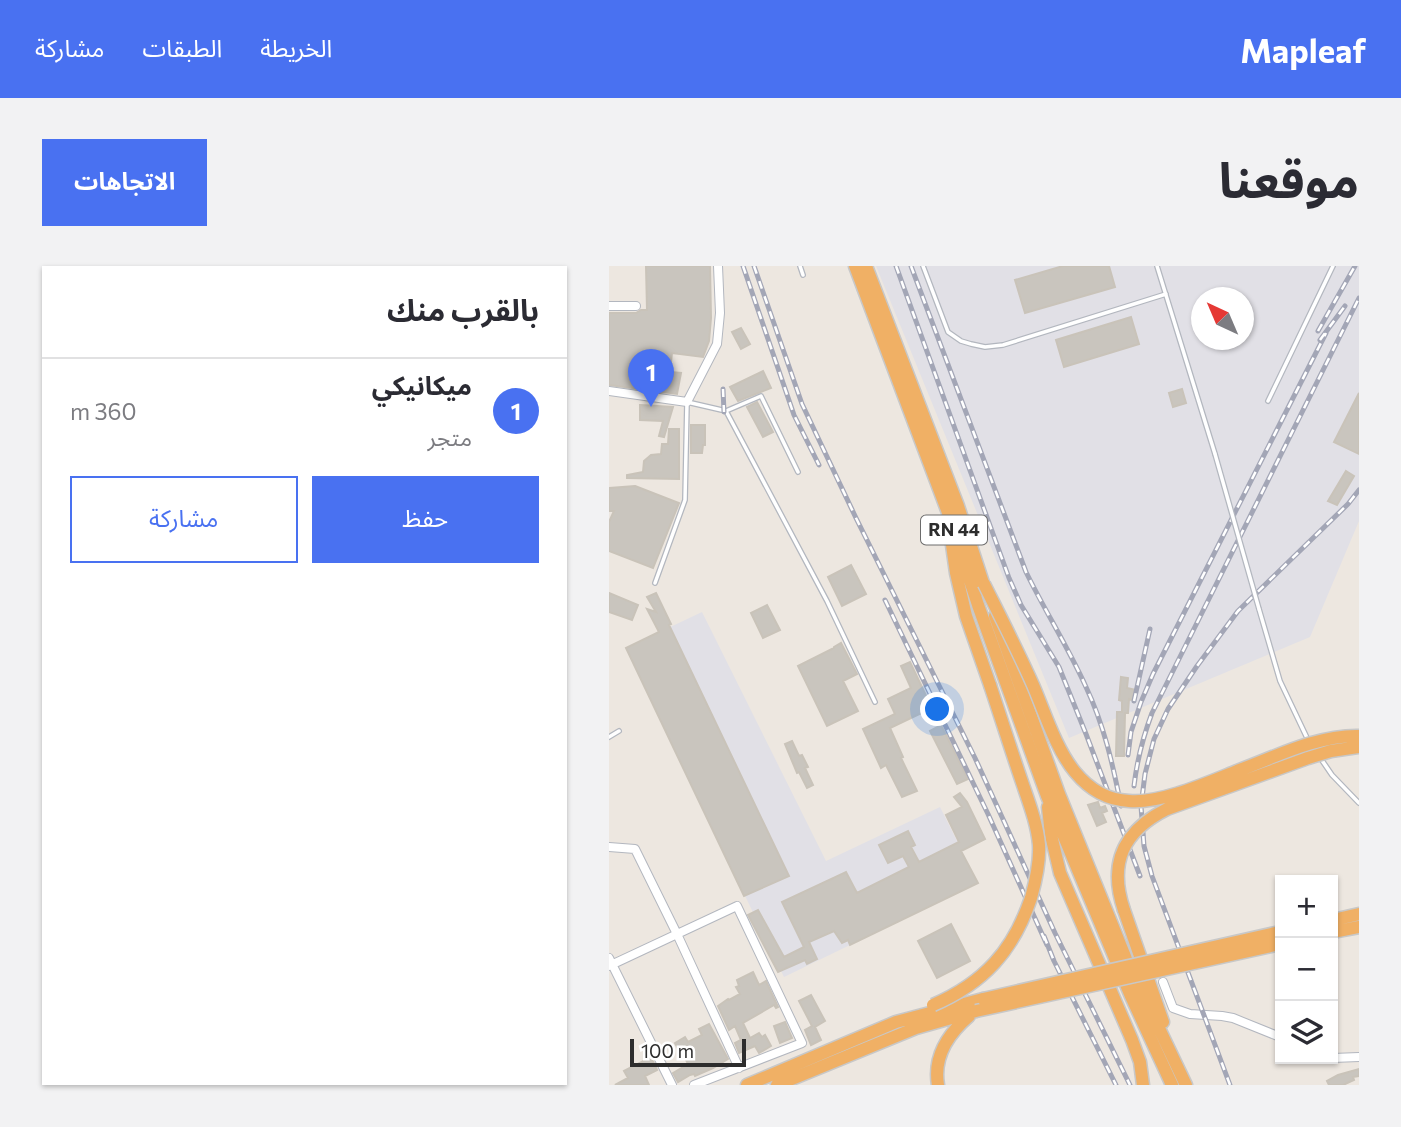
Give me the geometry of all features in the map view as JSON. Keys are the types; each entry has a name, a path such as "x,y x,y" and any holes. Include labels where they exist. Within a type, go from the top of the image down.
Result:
{"highway":[{"name":"RN 44","path":"855,266 947,510 978,605 1048,796"},
{"path":"866,266 957,506 1059,794 1126,959 1147,989"},
{"path":"777,1085 916,1028 953,996 974,983 1004,951 1019,927 1037,879 1039,843 1034,819 966,616 956,573 947,510"},
{"path":"984,584 1073,770 1087,785 1107,797 1130,802 1158,799 1327,739 1359,736"},
{"path":"1172,1085 1118,894 1120,857 1124,845 1132,834 1156,815 1177,806 1308,758 1359,747"},
{"path":"1048,796 1147,989 1186,1085"},
{"path":"1048,796 1051,835 1060,873 1140,1062 1143,1085"},
{"path":"1338,919 1359,914"},
{"path":"1338,931 1359,927"},
{"path":"747,1085 896,1021 1275,933"},
{"path":"935,1013 976,1011 1275,945"},
{"path":"938,1085 937,1063 942,1048 949,1035 976,1011"}],"street":[{"path":"609,391 687,402 717,344 720,313 718,266"},
{"path":"609,306 636,306"},
{"path":"609,848 635,849 739,1068"},
{"path":"672,1085 610,963 737,906 802,1043 694,1085"},
{"path":"1147,989 1173,1008 1190,1014 1233,1018 1275,1035"},
{"path":"1338,1058 1359,1057"}],"lane":[{"path":"800,266 803,275"},
{"path":"923,266 948,332 961,341 985,347 1003,345 1166,294"},
{"path":"1157,266 1215,454 1280,681 1308,740 1332,775 1359,803"},
{"path":"1268,401 1333,266"},
{"path":"655,583 685,500 687,402 726,411 761,396 798,472"},
{"path":"726,411 827,601 875,702"},
{"path":"609,737 619,732"}],"shaded area":[{"path":"876,266 1359,266 1359,521 1310,637 1069,738"},
{"path":"702,612 826,861 940,807 978,883 784,977 626,648"}],"building":[{"path":"646,266 710,266 709,341 703,357 672,353 670,372 681,373 677,394 609,385 609,313 636,313 647,310"},
{"path":"1063,266 1109,266 1115,287 1025,313 1015,280"},
{"path":"1131,317 1139,344 1064,367 1056,340"},
{"path":"741,328 750,344 741,349 732,332"},
{"path":"763,371 771,388 738,401 730,387"},
{"path":"1182,389 1186,403 1173,407 1169,393"},
{"path":"1359,393 1359,454 1334,442"},
{"path":"757,402 773,432 763,437 747,407"},
{"path":"640,405 673,407 664,437 659,436 663,421 640,420"},
{"path":"691,425 705,425 705,445 702,453 691,453"},
{"path":"669,429 679,429 679,479 627,478 627,475 643,472 644,461 651,455 661,454 662,444 668,444"},
{"path":"1346,471 1354,476 1337,505 1328,501"},
{"path":"635,486 679,503 653,568 609,551 609,522 614,511 609,511 609,488"},
{"path":"851,565 866,594 842,606 828,577"},
{"path":"609,593 638,605 632,620 609,612"},
{"path":"656,593 789,876 744,896 626,648 659,632 647,609 656,612 647,597"},
{"path":"767,605 780,630 763,638 751,613"},
{"path":"841,643 857,674 843,681 858,711 827,726 798,666"},
{"path":"910,662 932,708 890,728 917,791 902,797 886,765 881,768 863,729 895,714 888,699 911,688 901,666"},
{"path":"1121,677 1128,678 1127,688 1136,690 1133,700 1129,699 1128,713 1125,713 1124,756 1116,756 1117,712 1122,712 1122,701 1119,700"},
{"path":"941,725 968,779 957,784 930,731"},
{"path":"792,741 808,767 805,768 813,785 807,788 799,772 797,773 785,744"},
{"path":"960,793 985,839 961,851 978,883 850,945 848,940 842,943 834,931 809,942 817,959 807,964 805,960 778,972 748,915 758,910 784,957 804,947 782,902 846,872 857,893 909,867 903,856 888,863 879,845 908,831 915,845 911,847 919,862 959,842 946,815 962,807 954,797"},
{"path":"1098,802 1100,808 1105,806 1107,811 1102,813 1106,822 1097,826 1088,805"},
{"path":"951,924 970,961 937,978 918,941"},
{"path":"753,972 759,985 766,981 778,1007 774,1005 743,1023 750,1038 759,1033 762,1037 765,1035 771,1046 759,1053 755,1046 739,1053 735,1043 741,1040 735,1026 729,1030 718,1006 740,994 736,987 739,986 737,980"},
{"path":"811,995 825,1021 815,1027 821,1040 811,1045 805,1030 812,1026 799,1001"},
{"path":"785,1022 792,1038 780,1043 774,1026"},
{"path":"709,1024 728,1059 678,1082 673,1073 688,1064 675,1043 685,1037 688,1042 702,1035 699,1029"},
{"path":"651,1057 657,1070 645,1076 649,1085 615,1085 628,1078 624,1071"},
{"path":"1359,1069 1359,1076 1343,1085 1329,1085 1327,1081 1338,1075"}],"railway":[{"path":"743,266 794,415 819,465"},
{"path":"754,266 802,404 975,758 1055,933 1130,1085"},
{"path":"896,266 1009,578 1021,605 1059,667 1140,876"},
{"path":"911,266 1026,572 1072,658 1098,716 1121,806"},
{"path":"1318,331 1355,266"},
{"path":"1134,786 1152,713 1359,298"},
{"path":"1320,340 1345,306"},
{"path":"1128,755 1131,732 1153,674 1326,333"},
{"path":"723,389 724,412"},
{"path":"1230,1085 1152,876 1144,846 1141,806 1145,774 1154,739 1168,709 1238,611 1348,504 1359,490"},
{"path":"885,600 988,814 1047,945"},
{"path":"1134,701 1150,629"},
{"path":"1044,936 1116,1085"}],"place":[{"name":"ميكانيكي","path":"651,407"}]}
